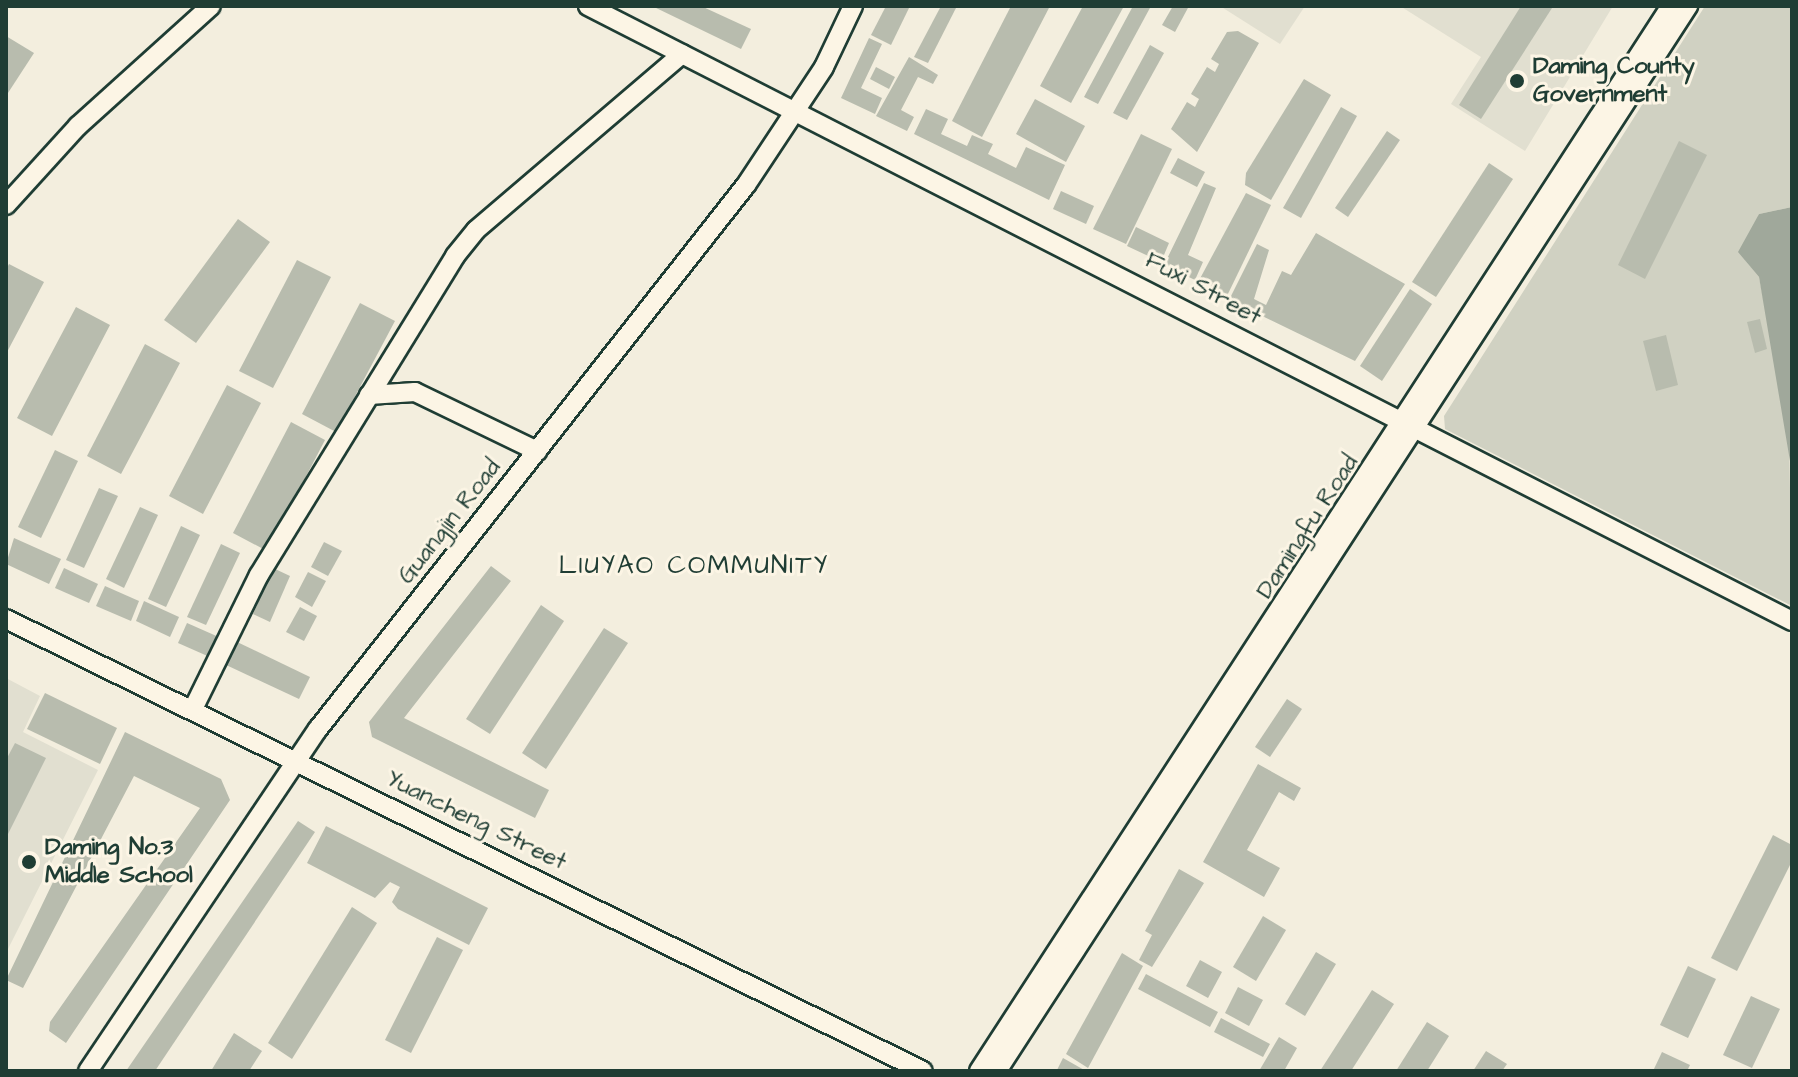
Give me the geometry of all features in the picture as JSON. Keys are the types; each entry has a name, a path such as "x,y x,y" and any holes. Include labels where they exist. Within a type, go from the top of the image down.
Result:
{"street":[{"path":"6,205 78,126 211,6"},
{"name":"Fuxi Street","path":"588,6 1792,621"},
{"name":"Guangjin Road","path":"88,1071 297,760 797,111 853,6"},
{"name":"Damingfu Road","path":"979,1071 1412,426 1671,6"},
{"name":"Damingfu Road","path":"997,1071 1412,426 1688,6"},
{"path":"193,709 259,575 369,395 476,230 682,54"},
{"path":"369,395 415,392 537,451"},
{"name":"Yuancheng Street","path":"6,619 923,1071"}],"shaded area":[{"path":"1220,6 1305,6 1280,44"},
{"name":"Daming County Government","path":"1400,6 1613,6 1525,151 1451,104 1481,57"},
{"path":"1705,6 1792,6 1792,207 1759,214 1745,260 1759,277 1789,429 1792,606 1445,429 1444,416"},
{"path":"1792,207 1792,473 1759,277 1738,252 1759,214"},
{"name":"Daming No.3 Middle School","path":"6,678 40,696 23,732 98,770 6,953"}],"building":[{"path":"652,6 701,6 751,29 741,49"},
{"path":"886,6 910,6 891,45 871,35"},
{"path":"941,6 957,6 928,63 914,57"},
{"path":"1011,6 1050,6 982,137 952,121"},
{"path":"1083,6 1124,6 1071,103 1040,86"},
{"path":"1133,6 1151,6 1098,104 1084,97"},
{"path":"1173,6 1189,6 1175,32 1162,25"},
{"path":"1521,6 1552,8 1481,119 1459,105"},
{"path":"1238,31 1259,43 1197,152 1171,129 1187,102 1195,107 1199,99 1191,94 1207,67 1215,72 1219,64 1211,59 1227,32"},
{"path":"6,36 34,53 6,96"},
{"path":"869,38 882,44 861,88 882,98 875,114 841,98"},
{"path":"1150,45 1164,53 1127,120 1113,113"},
{"path":"909,57 938,75 933,84 918,77 901,110 914,117 907,131 876,116"},
{"path":"876,67 895,77 889,89 870,79"},
{"path":"1304,79 1331,95 1271,200 1245,185 1246,173"},
{"path":"1035,99 1085,126 1066,162 1016,134"},
{"path":"1341,107 1357,116 1301,218 1283,208"},
{"path":"926,109 948,119 941,134 967,146 972,135 993,144 988,154 1016,168 1026,147 1065,165 1049,200 914,134"},
{"path":"1387,131 1400,140 1348,217 1335,208"},
{"path":"1141,134 1172,149 1126,244 1093,229"},
{"path":"1679,141 1707,155 1645,279 1618,265"},
{"path":"1178,158 1205,172 1197,187 1170,173"},
{"path":"1489,163 1513,179 1436,297 1412,282"},
{"path":"1204,183 1216,188 1188,255 1203,262 1195,280 1164,265"},
{"path":"1061,191 1094,206 1086,224 1053,209"},
{"path":"1246,193 1271,205 1225,300 1196,286"},
{"path":"238,219 270,242 196,343 164,320"},
{"path":"1136,227 1169,243 1161,262 1127,246"},
{"path":"1316,233 1405,284 1355,361 1229,300 1257,244 1269,250 1254,299 1266,305 1282,271 1291,275"},
{"path":"297,260 331,277 273,388 239,371"},
{"path":"9,264 44,282 6,354 6,270"},
{"path":"1410,289 1432,304 1382,381 1360,366"},
{"path":"360,303 395,321 336,432 302,414"},
{"path":"76,307 110,325 52,436 17,418"},
{"path":"1760,319 1767,349 1755,353 1747,322"},
{"path":"1666,335 1678,385 1656,391 1643,341"},
{"path":"145,344 180,363 121,474 87,456"},
{"path":"227,385 261,403 203,514 169,496"},
{"path":"291,422 325,440 267,551 233,533"},
{"path":"55,450 78,461 41,538 18,527"},
{"path":"99,488 118,496 84,568 66,560"},
{"path":"140,507 158,515 124,588 106,579"},
{"path":"181,526 200,535 166,607 148,599"},
{"path":"14,538 61,559 49,584 6,564"},
{"path":"324,542 342,551 328,576 311,567"},
{"path":"221,544 240,553 206,625 187,617"},
{"path":"491,566 511,581 404,718 549,790 535,818 372,737 369,722"},
{"path":"64,568 98,584 89,603 55,588"},
{"path":"273,568 290,576 270,622 253,614"},
{"path":"308,572 326,581 312,607 295,597"},
{"path":"105,586 139,601 131,621 96,606"},
{"path":"144,601 179,617 170,637 136,621"},
{"path":"541,605 564,621 490,734 466,719"},
{"path":"300,607 317,616 304,641 286,632"},
{"path":"187,623 221,638 212,658 178,643"},
{"path":"604,628 628,643 546,769 522,753"},
{"path":"235,641 310,677 299,699 224,664"},
{"path":"45,693 117,728 100,764 27,729"},
{"path":"1287,699 1302,709 1270,757 1255,747"},
{"path":"125,732 221,779 230,800 66,1043 49,1031 50,1022 200,808 134,776 23,988 6,980"},
{"path":"15,743 46,758 6,838 6,760"},
{"path":"1258,764 1301,788 1294,801 1279,792 1247,850 1280,868 1264,897 1203,862"},
{"path":"298,821 315,832 155,1071 126,1071"},
{"path":"326,826 488,908 469,945 398,909 392,902 400,887 390,882 375,898 307,863"},
{"path":"1773,835 1792,845 1792,861 1737,971 1711,958"},
{"path":"1179,869 1204,883 1152,967 1139,960 1152,935 1145,931"},
{"path":"352,907 377,923 292,1059 268,1043"},
{"path":"1263,916 1286,930 1256,981 1233,967"},
{"path":"437,937 463,950 411,1053 385,1040"},
{"path":"1316,952 1336,964 1305,1016 1285,1004"},
{"path":"1122,953 1143,966 1088,1068 1066,1054"},
{"path":"1200,960 1222,972 1208,998 1186,986"},
{"path":"1688,966 1716,979 1688,1038 1660,1025"},
{"path":"1146,974 1218,1012 1210,1027 1138,989"},
{"path":"1238,987 1263,1000 1249,1026 1225,1013"},
{"path":"1372,990 1394,1004 1351,1071 1320,1071"},
{"path":"1751,996 1780,1009 1752,1068 1723,1055"},
{"path":"1221,1018 1270,1044 1263,1057 1214,1032"},
{"path":"1427,1022 1449,1036 1427,1071 1396,1071"},
{"path":"234,1033 262,1051 249,1071 211,1071"},
{"path":"1279,1037 1297,1048 1284,1071 1259,1071"},
{"path":"1486,1051 1507,1064 1502,1071 1473,1071"},
{"path":"1662,1052 1690,1065 1687,1071 1653,1071"},
{"path":"1063,1058 1086,1071 1057,1070"}],"place":[{"name":"Daming County Government","path":"1517,81"},
{"name":"Daming No.3 Middle School","path":"29,862"}],"district":[{"name":"LIUYAO COMMUNITY","path":"694,566"}]}
